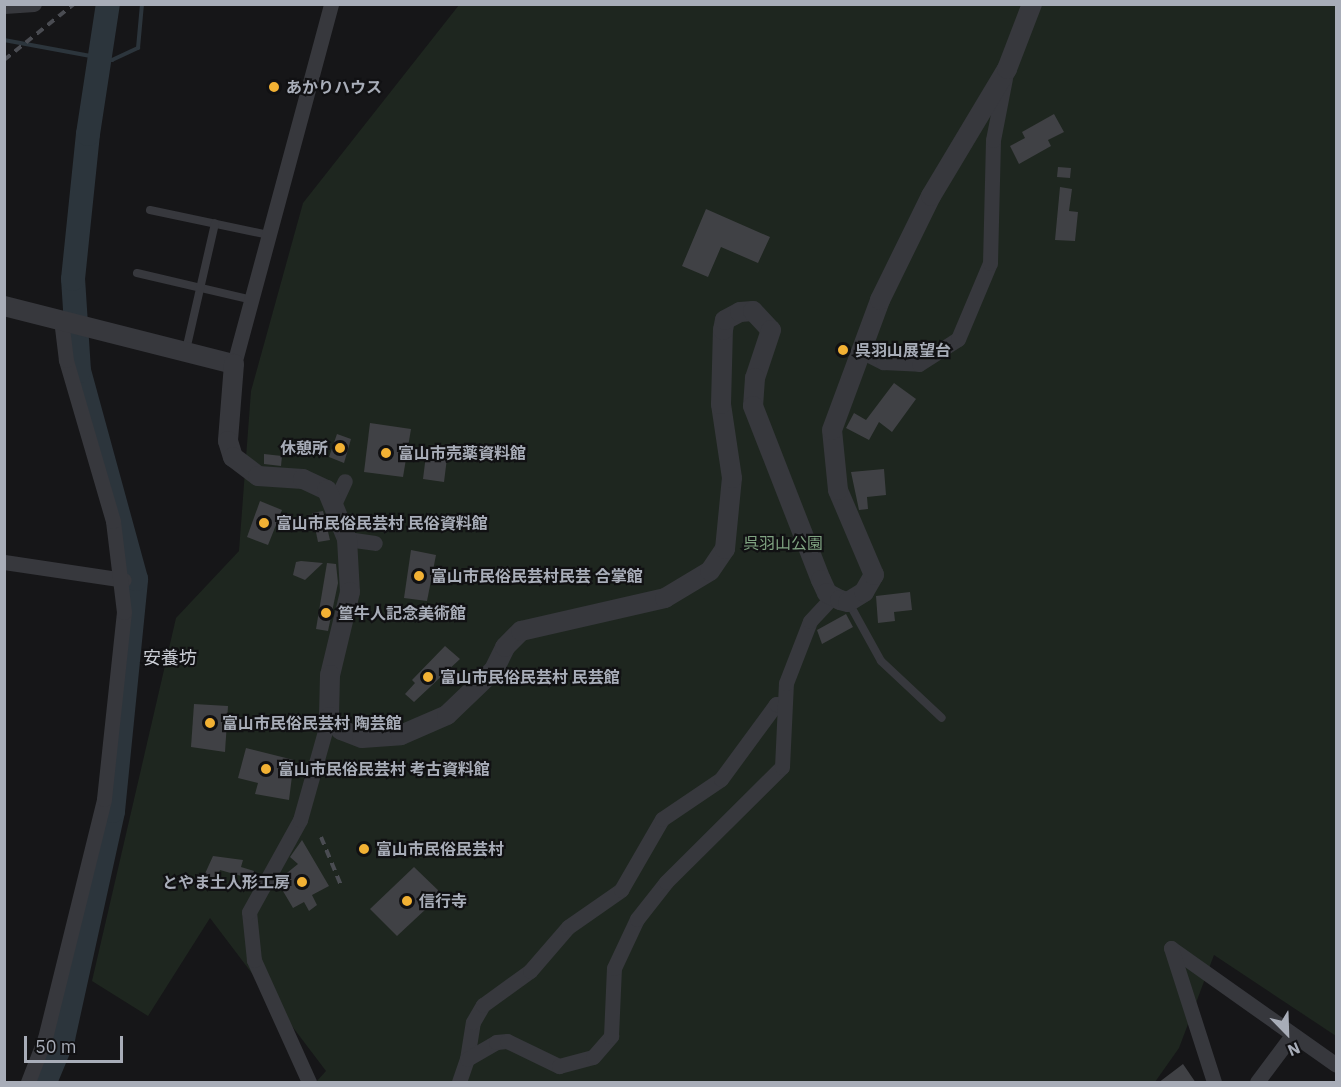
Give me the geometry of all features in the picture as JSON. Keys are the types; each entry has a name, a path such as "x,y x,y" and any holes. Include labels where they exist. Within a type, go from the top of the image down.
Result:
{"street":[{"path":"4,6 34,4"},
{"path":"309,1083 249,937 256,894 302,825 329,717 330,675 350,592 347,539 335,502 315,482 258,476 239,466 228,441 234,364 332,4"},
{"path":"466,1059 482,1047 507,1041 559,1066 593,1057 611,1036 614,968 637,919 666,882 782,767 782,705 810,621 840,599 864,592 874,575 838,490 832,430 861,351 931,196 1007,69 1032,4"},
{"path":"861,351 883,362 919,364 958,339 990,263 993,140 1007,69"},
{"path":"4,306 97,332 234,364"},
{"path":"329,717 341,730 380,741 421,728 447,715 494,670 505,647 521,631 665,598 710,571 725,549 732,478 722,405 723,330 725,320 740,312 753,311 771,330 755,378 753,406 840,599"},
{"path":"28,1083 59,988 104,799 124,580 100,471 66,360 61,322"},
{"path":"335,502 345,482"},
{"path":"347,539 375,543"},
{"path":"4,562 124,580"},
{"path":"459,1083 473,1022 483,1005 525,977 568,927 621,890 662,819 722,779 776,704 782,705"},
{"path":"1214,1083 1172,948 1336,1065"},
{"path":"1257,1083 1292,1035"}],"lane":[{"path":"150,210 269,235"},
{"path":"185,353 215,223"},
{"path":"137,273 252,300"},
{"path":"840,599 881,661 942,718"}],"green space":[{"name":"呉羽山公園","path":"459,5 1336,5 1336,1036 1214,955 1179,1048 1155,1082 316,1082 326,1071 210,918 148,1016 92,981 176,618 239,551 251,391 303,203"}],"building":[{"path":"1054,114 1064,132 1048,140 1051,146 1019,164 1010,146 1025,138 1022,132"},
{"path":"1058,167 1071,168 1070,178 1057,177"},
{"path":"1060,187 1072,189 1069,211 1078,212 1075,241 1055,240"},
{"path":"706,209 770,237 758,263 721,247 708,277 682,266"},
{"path":"894,383 916,399 892,432 879,422 869,440 846,428 854,413 866,420"},
{"name":"富山市売薬資料館","path":"370,423 411,429 403,477 364,472"},
{"name":"休憩所","path":"337,434 351,439 344,463 329,457"},
{"path":"264,454 282,456 281,466 264,464"},
{"path":"426,455 447,458 444,482 423,479"},
{"path":"884,469 886,495 867,497 868,509 859,510 851,472"},
{"name":"富山市民俗民芸村 民俗資料館","path":"260,501 282,510 268,545 247,537"},
{"path":"323,511 330,540 318,542 312,513"},
{"name":"富山市民俗民芸村民芸 合掌館","path":"411,550 436,555 427,601 404,598"},
{"name":"篁牛人記念美術館","path":"296,562 323,563 305,580 293,575"},
{"name":"篁牛人記念美術館","path":"327,563 336,564 338,583 328,631 316,629"},
{"path":"910,592 912,610 894,612 895,621 878,623 876,596"},
{"path":"846,614 853,627 822,644 817,630"},
{"name":"富山市民俗民芸村 民芸館","path":"445,646 460,659 414,702 405,694 415,683 412,680"},
{"name":"富山市民俗民芸村 陶芸館","path":"194,704 228,706 225,752 191,747"},
{"name":"富山市民俗民芸村 考古資料館","path":"246,748 294,760 289,800 255,794 258,783 238,778"},
{"name":"とやま土人形工房","path":"302,840 329,886 312,895 317,905 309,911 304,902 293,908 277,881 298,864 290,857"},
{"path":"213,856 243,860 241,867 254,871 252,879 220,870 216,881 203,878"},
{"name":"信行寺","path":"414,867 442,894 397,936 370,909"},
{"path":"1183,1064 1196,1083 1158,1083"}],"waterway":[{"path":"45,1082 63,1039 113,811 136,579 79,371 73,279 88,134 108,4"},
{"path":"4,40 112,60 138,48 142,4"}],"railway":[{"path":"4,60 74,4"},
{"path":"321,837 342,888"}],"place":[{"name":"あかりハウス","path":"274,87"},
{"name":"呉羽山展望台","path":"843,350"},
{"name":"休憩所","path":"340,448"},
{"name":"富山市売薬資料館","path":"386,453"},
{"name":"富山市民俗民芸村 民俗資料館","path":"264,523"},
{"name":"富山市民俗民芸村民芸 合掌館","path":"419,576"},
{"name":"篁牛人記念美術館","path":"326,613"},
{"name":"富山市民俗民芸村 民芸館","path":"428,677"},
{"name":"富山市民俗民芸村 陶芸館","path":"210,723"},
{"name":"富山市民俗民芸村 考古資料館","path":"266,769"},
{"name":"富山市民俗民芸村","path":"364,849"},
{"name":"とやま土人形工房","path":"302,882"},
{"name":"信行寺","path":"407,901"}],"district":[{"name":"安養坊","path":"170,658"}]}
